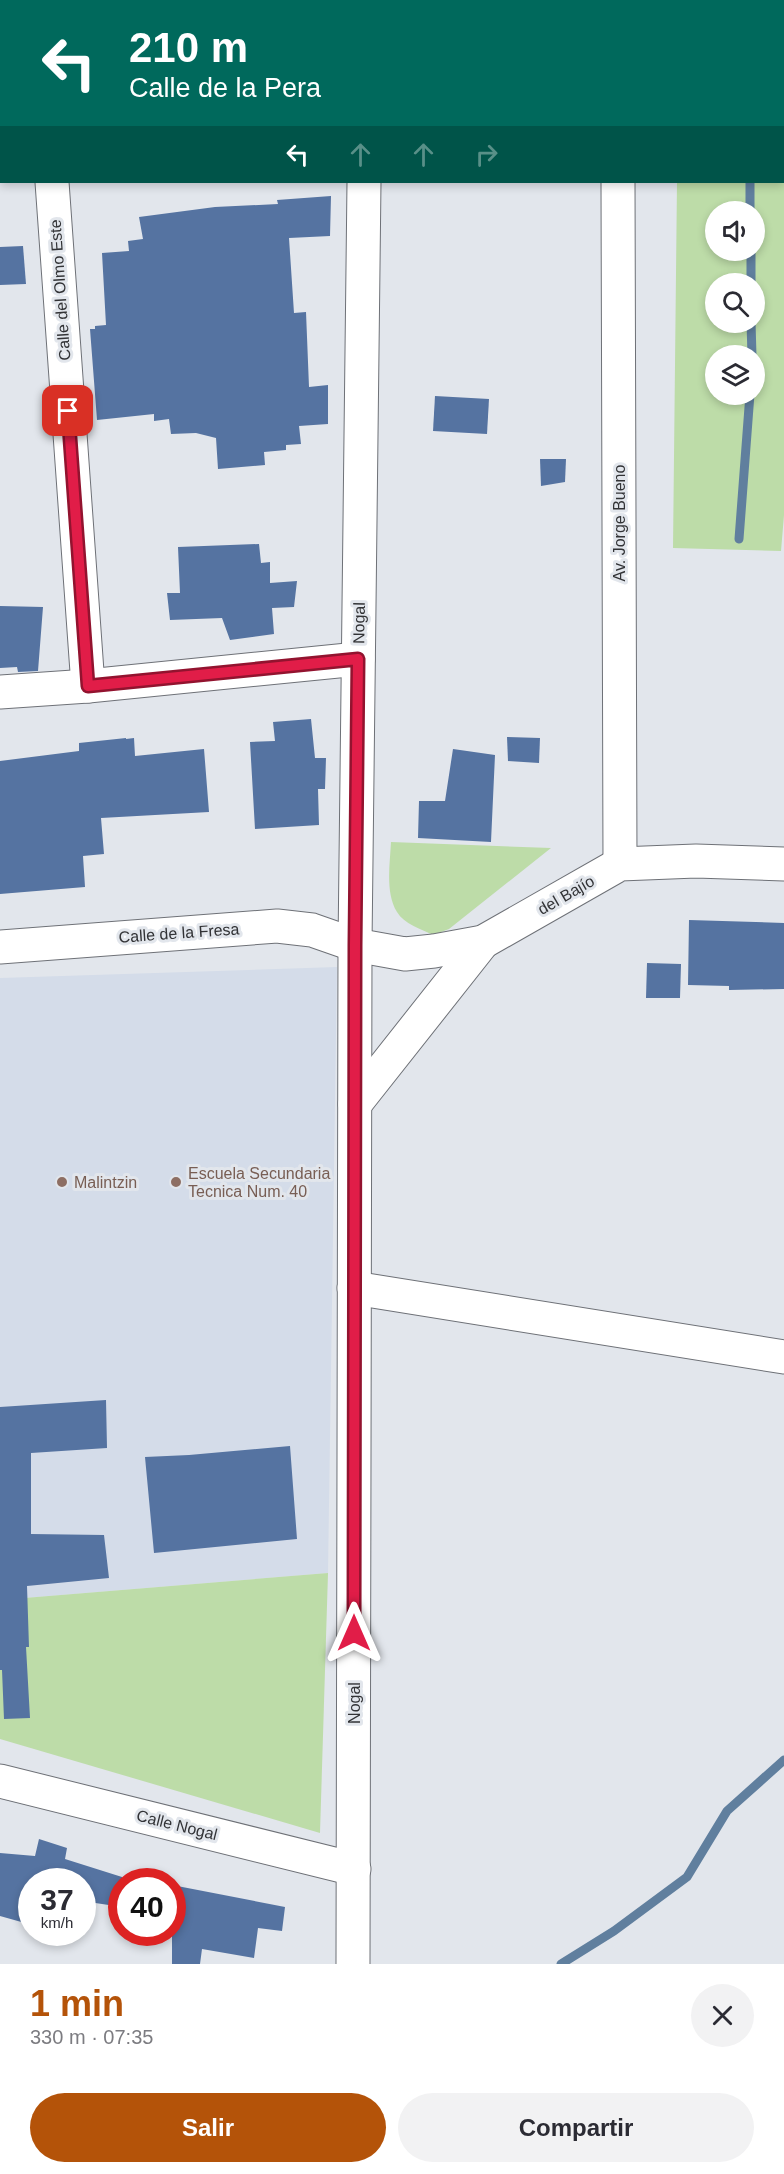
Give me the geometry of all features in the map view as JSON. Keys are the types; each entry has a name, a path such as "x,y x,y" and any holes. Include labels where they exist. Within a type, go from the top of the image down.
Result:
{"street":[{"name":"Calle del Olmo Este","path":"52,183 88,686"},
{"name":"Nogal","path":"353,1964 355,945 364,183"},
{"name":"Av. Jorge Bueno","path":"618,183 620,864"},
{"path":"0,692 88,686 358,659"},
{"name":"del Bajío","path":"355,945 405,954 483,942 620,864 696,861 784,864"},
{"name":"Calle de la Fresa","path":"0,947 277,926 312,930 355,945"},
{"path":"355,1104 483,942"},
{"path":"354,1288 784,1358"},
{"name":"Calle Nogal","path":"0,1781 354,1869"}],"shaded area":[{"path":"337,967 328,1573 0,1600 0,978"}],"green space":[{"path":"677,183 784,183 784,515 781,551 673,548"},
{"path":"391,842 551,848 449,929 433,935 404,920 393,904 389,878"},
{"path":"328,1573 320,1833 0,1739 0,1600"}],"building":[{"path":"331,196 330,236 289,238 294,313 306,312 309,387 328,385 328,424 299,426 301,444 286,445 286,450 264,452 265,465 218,469 216,438 196,433 171,434 169,419 154,421 154,414 97,420 90,329 106,325 102,253 129,251 128,241 143,239 139,217 215,207 278,204 277,200"},
{"path":"23,246 26,284 0,285 0,247"},
{"path":"435,396 489,399 487,434 433,431"},
{"path":"540,459 566,459 565,482 541,486"},
{"path":"259,544 261,563 270,562 270,583 297,581 294,607 272,608 274,634 230,640 222,618 170,620 167,593 180,593 178,547"},
{"path":"0,606 43,607 38,671 18,672 17,667 0,668"},
{"path":"311,719 315,758 326,758 325,789 318,789 319,825 255,829 250,742 275,741 273,722"},
{"path":"507,737 540,738 539,763 508,761"},
{"path":"134,738 135,756 204,749 209,812 101,818 104,854 83,856 85,887 0,894 0,761 79,751 79,743"},
{"path":"453,749 495,755 491,842 418,838 419,801 445,801"},
{"path":"689,920 784,923 784,989 729,990 729,986 688,985"},
{"path":"647,963 681,964 680,998 646,998"},
{"path":"106,1400 107,1448 31,1453 31,1534 104,1535 109,1578 27,1586 29,1647 26,1647 30,1718 4,1719 2,1670 0,1670 0,1407"},
{"path":"290,1446 297,1539 154,1553 145,1457"},
{"path":"39,1839 67,1848 65,1859 94,1868 18,1868 18,1921 0,1916 0,1853 35,1856"},
{"path":"96,1869 108,1873 108,1905 96,1903"},
{"path":"186,1888 285,1907 282,1931 258,1928 254,1958 202,1949 200,1964 172,1964 172,1946 186,1946"}],"waterway":[{"path":"750,183 750,201"},
{"path":"751,261 751,273"},
{"path":"751,333 752,345"},
{"path":"739,539 749,405"},
{"path":"561,1964 614,1931 687,1877 727,1811 784,1760"}],"place":[{"name":"Malintzin","path":"62,1182"},
{"name":"Escuela Secundaria Tecnica Num. 40","path":"176,1182"}],"route":[{"path":"68,411 88,686 358,659 355,945 354,1633"}]}
